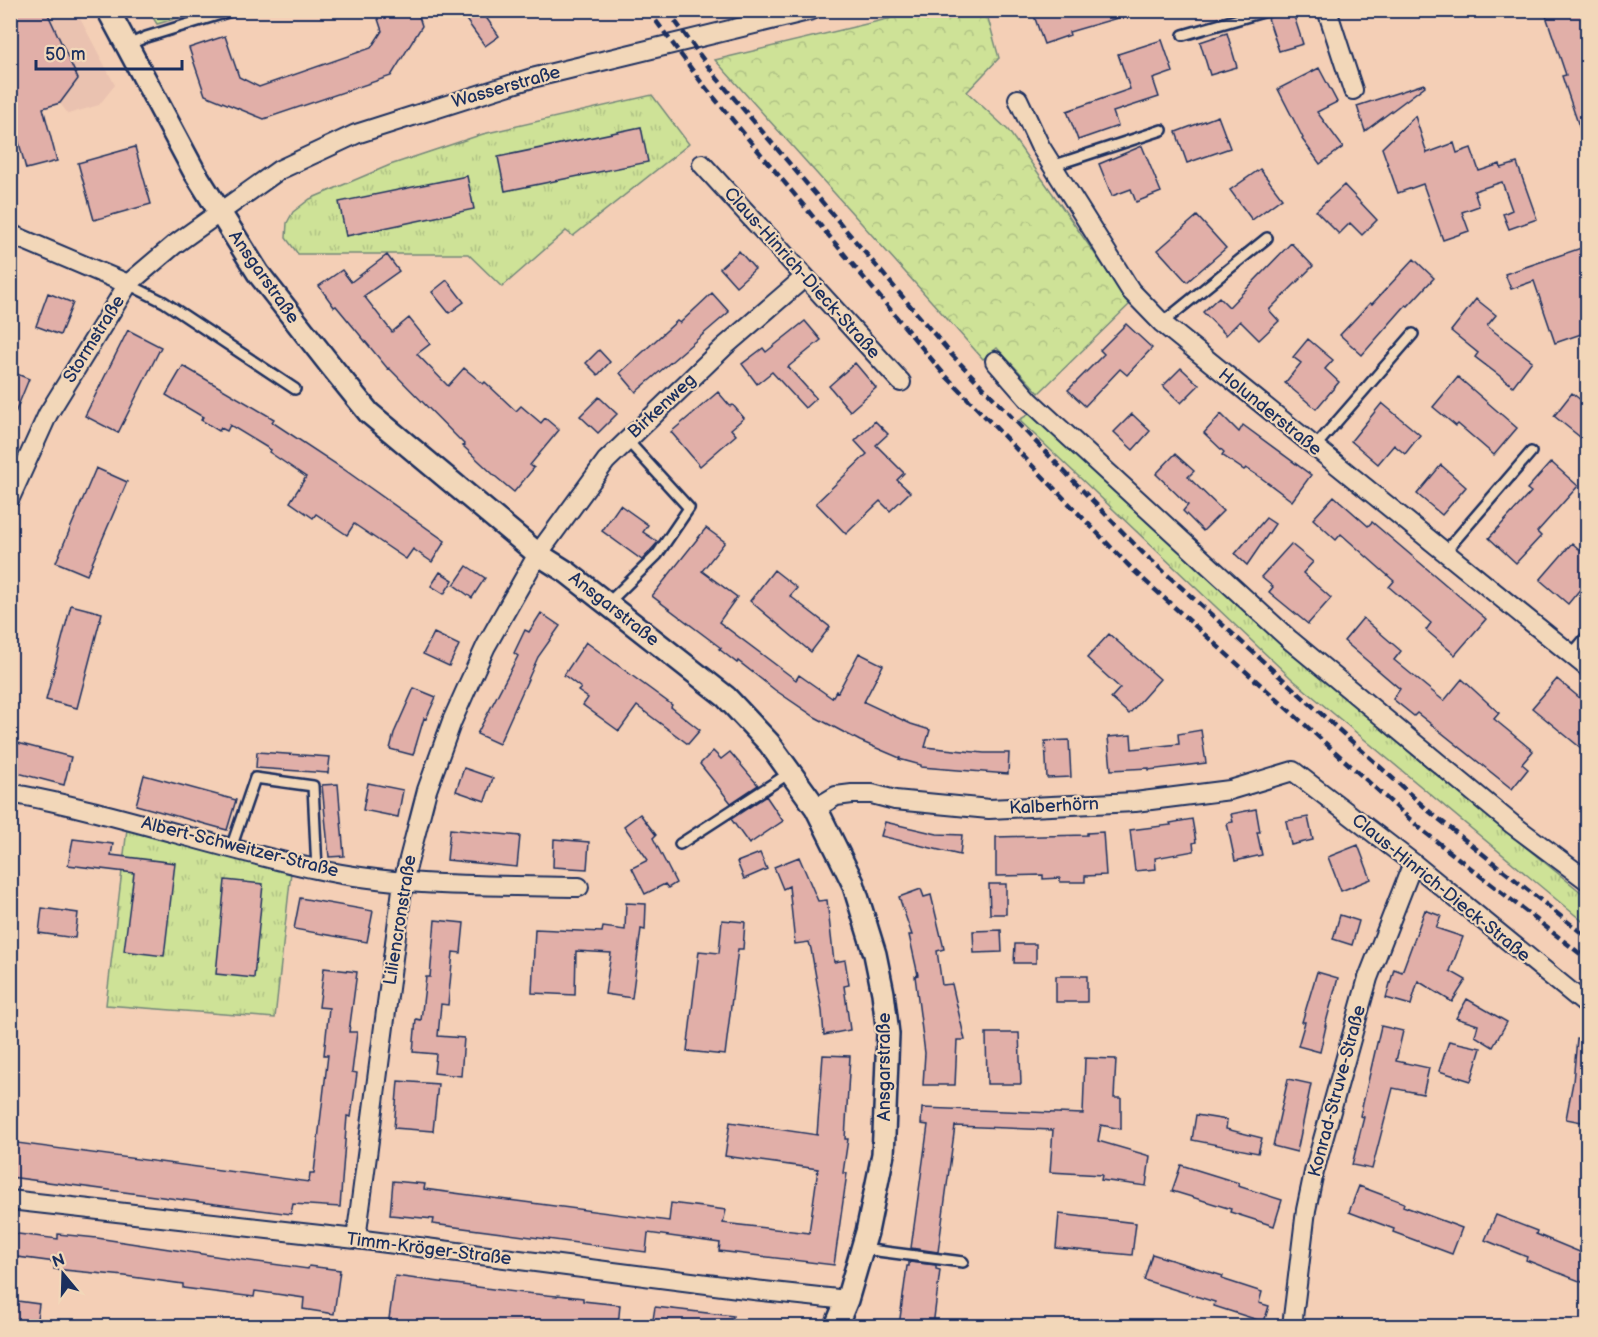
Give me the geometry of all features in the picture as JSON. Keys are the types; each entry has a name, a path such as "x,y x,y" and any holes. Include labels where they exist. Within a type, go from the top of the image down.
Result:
{"street":[{"name":"Ansgarstraße","path":"108,10 186,158 258,273 369,414 538,554 568,573 726,697 769,743 816,808 853,883 869,934 883,993 888,1034 883,1154 862,1249 847,1300 836,1326"},
{"name":"Wasserstraße","path":"219,212 279,170 357,134 532,78 812,10"},
{"path":"1328,10 1353,90"},
{"name":"Holunderstraße","path":"1018,99 1040,146 1131,291 1162,323 1587,668"},
{"name":"Claus-Hinrich-Dieck-Straße","path":"702,165 901,382"},
{"name":"Stormstraße","path":"10,498 48,414 128,284 174,245 219,212"},
{"path":"10,234 128,284"},
{"name":"Birkenweg","path":"538,554 606,461 626,440 724,347 805,277"},
{"path":"995,361 1029,399 1290,640 1486,802 1587,881"},
{"name":"Liliencronstraße","path":"356,1239 403,882 427,790 452,721 486,646 538,554"},
{"name":"Claus-Hinrich-Dieck-Straße","path":"1293,771 1413,863 1587,1006"},
{"name":"Kalberhörn","path":"816,808 836,796 852,794 872,794 895,800 989,809 1134,802 1230,790 1293,771"},
{"name":"Albert-Schweitzer-Straße","path":"10,793 105,813 317,870 403,882 579,887"},
{"name":"Konrad-Struve-Straße","path":"1292,1326 1306,1210 1314,1172 1368,978 1413,863"},
{"name":"Timm-Kröger-Straße","path":"10,1200 356,1239 819,1299 847,1300"}],"lane":[{"path":"126,46 146,37 234,10"},
{"path":"1183,35 1270,10"},
{"path":"1052,166 1162,130"},
{"path":"1162,323 1268,238"},
{"path":"128,284 164,302 295,389"},
{"path":"1314,448 1413,334"},
{"path":"607,604 657,555 689,508 626,440"},
{"path":"1444,553 1531,452"},
{"path":"1571,655 1587,635"},
{"path":"680,844 791,772"},
{"path":"231,848 255,778 314,786 317,870"},
{"path":"862,1249 963,1262"}],"shaded area":[{"path":"11,11 76,11 115,85 99,105 68,114 60,103 43,108"}],"green space":[{"path":"925,10 986,11 999,58 967,92 1008,130 1130,304 1039,393 997,348 983,359 715,60"},
{"path":"149,11 201,11 157,24"},
{"path":"652,95 689,144 573,236 566,231 502,287 468,254 298,254 286,238 287,223 293,212 310,199 390,165 483,134"},
{"path":"1031,413 1225,593 1415,757 1587,897 1587,925 1292,679 1019,420"},
{"path":"127,829 291,872 275,1018 106,1005"}],"building":[{"path":"10,10 46,10 78,79 60,103 43,108 57,161 26,169 10,109"},
{"path":"375,10 417,10 422,26 391,76 264,119 205,95 189,48 225,36 239,77 259,87 371,48 382,31"},
{"path":"459,10 481,10 499,36 485,46"},
{"path":"1032,10 1128,10 1128,15 1069,32 1070,35 1044,44"},
{"path":"1292,10 1303,44 1279,51 1268,18"},
{"path":"1544,10 1583,10 1587,25 1587,143 1585,144 1562,76 1566,75"},
{"path":"1227,33 1237,67 1210,75 1200,42"},
{"path":"1162,40 1173,72 1153,79 1159,97 1113,112 1118,126 1078,140 1067,111 1130,89 1118,54"},
{"path":"1319,68 1337,102 1317,112 1343,147 1320,164 1302,139 1278,89"},
{"path":"1424,84 1425,86 1365,131 1357,106"},
{"path":"1218,116 1230,148 1187,163 1176,132"},
{"path":"1415,116 1427,153 1454,143 1457,153 1471,148 1479,171 1500,164 1501,168 1517,163 1537,219 1509,229 1503,214 1512,210 1502,182 1474,191 1479,206 1462,212 1469,231 1443,240 1423,184 1398,193 1382,148"},
{"path":"641,127 648,162 505,191 498,157"},
{"path":"1142,146 1161,192 1136,202 1131,189 1112,196 1099,164"},
{"path":"135,147 151,204 94,220 78,163"},
{"path":"1260,169 1282,198 1252,220 1230,190"},
{"path":"467,176 474,209 346,236 339,202"},
{"path":"1344,185 1377,220 1362,235 1350,223 1339,234 1316,211"},
{"path":"1197,216 1226,248 1187,282 1158,250"},
{"path":"1291,243 1313,266 1269,310 1279,321 1259,340 1240,321 1226,335 1203,312 1219,297 1229,307"},
{"path":"1587,246 1587,332 1555,343 1534,281 1511,289 1505,274"},
{"path":"739,251 755,269 736,286 720,268"},
{"path":"387,255 399,271 364,296 392,332 409,318 430,344 417,354 448,386 464,368 483,384 485,382 516,411 521,406 541,423 545,418 559,430 530,465 534,468 514,492 463,446 465,445 388,369 336,306 334,307 319,286 342,270 351,282"},
{"path":"1414,259 1434,278 1408,306 1406,305 1362,355 1340,335"},
{"path":"447,280 464,302 449,313 432,292"},
{"path":"48,293 73,303 60,335 36,326"},
{"path":"712,293 729,312 636,392 620,373 677,321 680,323"},
{"path":"1476,299 1496,315 1487,326 1532,361 1513,386 1475,357 1478,353 1451,331"},
{"path":"805,321 821,340 788,367 816,398 805,408 772,372 757,384 742,364 763,348 766,352"},
{"path":"1126,324 1152,348 1127,375 1120,369 1085,406 1068,390 1104,354 1100,350"},
{"path":"128,330 161,347 118,433 85,416"},
{"path":"1308,339 1333,360 1325,369 1339,382 1316,409 1285,383 1301,363 1293,357"},
{"path":"599,350 610,362 598,375 586,363"},
{"path":"855,363 876,388 850,411 829,386"},
{"path":"183,366 274,419 272,422 445,541 432,562 413,549 406,559 354,524 347,535 316,514 313,518 290,502 306,477 269,452 271,450 230,425 227,431 221,428 219,431 201,420 203,417 166,395"},
{"path":"1181,368 1199,385 1181,403 1163,386"},
{"path":"10,371 29,379 11,423 10,423"},
{"path":"1458,377 1517,428 1494,455 1458,424 1456,426 1433,407"},
{"path":"718,392 744,418 731,429 736,435 700,466 671,432"},
{"path":"1572,393 1587,405 1587,428 1580,437 1554,416"},
{"path":"599,397 617,414 598,433 580,416"},
{"path":"1382,403 1420,435 1405,454 1394,445 1378,464 1351,441"},
{"path":"1132,414 1150,431 1133,450 1114,432"},
{"path":"1221,414 1239,432 1243,425 1311,475 1292,501 1260,477 1246,468 1244,470 1222,455 1224,452 1204,433"},
{"path":"875,421 888,434 876,445 904,473 897,480 910,492 890,511 880,501 846,534 816,503 867,454 855,441"},
{"path":"1175,454 1194,471 1188,477 1223,511 1203,531 1183,511 1188,505 1156,474"},
{"path":"1551,462 1578,486 1537,532 1541,536 1516,563 1489,538 1531,492 1527,489"},
{"path":"1441,465 1466,487 1442,515 1417,494"},
{"path":"96,468 127,482 87,575 56,562"},
{"path":"1334,496 1368,526 1372,522 1486,619 1455,655 1426,630 1431,623 1389,587 1394,581 1341,534 1336,540 1313,519"},
{"path":"620,505 648,525 643,532 658,542 642,560 602,531"},
{"path":"1266,518 1275,524 1247,565 1235,554"},
{"path":"706,528 725,542 702,571 737,597 719,622 796,680 799,675 832,698 836,691 838,692 859,653 883,665 864,702 911,724 930,730 925,747 1009,753 1008,774 921,767 921,765 899,759 860,741 815,717 775,690 652,596"},
{"path":"1572,543 1587,556 1587,581 1568,604 1540,580"},
{"path":"1291,544 1313,562 1303,573 1331,598 1308,624 1269,592 1273,587 1261,577"},
{"path":"467,566 485,578 472,598 454,585"},
{"path":"774,570 797,588 790,596 830,627 811,652 750,601"},
{"path":"440,572 453,580 444,594 431,586"},
{"path":"71,605 102,613 77,708 46,700"},
{"path":"541,613 560,626 538,657 499,744 477,734 518,656 514,653 525,630 529,632"},
{"path":"1363,618 1401,651 1394,660 1444,701 1462,679 1499,713 1494,719 1533,751 1522,764 1528,769 1512,789 1417,713 1414,716 1393,699 1400,689 1344,641"},
{"path":"434,633 459,645 449,666 423,654"},
{"path":"1109,634 1160,679 1129,714 1111,698 1120,688 1087,658"},
{"path":"586,642 672,705 671,707 700,730 688,744 637,706 619,731 583,705 588,698 578,691 581,688 564,675"},
{"path":"1557,679 1587,704 1587,753 1532,708"},
{"path":"414,688 436,697 426,719 424,718 413,755 390,749 394,733"},
{"path":"1201,730 1206,763 1149,770 1149,768 1111,770 1108,737 1131,735 1132,749 1179,744 1178,734"},
{"path":"1069,740 1071,777 1047,778 1045,741"},
{"path":"10,741 71,757 64,785 10,771"},
{"path":"713,751 721,759 730,752 758,785 731,803 700,764"},
{"path":"257,752 330,757 328,773 256,768"},
{"path":"464,768 493,778 485,801 456,791"},
{"path":"144,775 236,800 227,830 136,805"},
{"path":"368,783 403,790 398,817 363,810"},
{"path":"338,784 344,856 329,857 322,785"},
{"path":"766,796 783,821 749,844 731,819"},
{"path":"1256,809 1260,832 1257,832 1262,855 1235,861 1227,823 1233,822 1231,814"},
{"path":"640,814 656,835 653,838 676,883 668,888 665,884 645,894 632,868 648,860 624,826"},
{"path":"1308,817 1313,840 1291,845 1286,821"},
{"path":"1192,819 1196,842 1193,843 1194,851 1155,858 1156,869 1135,871 1130,830 1171,825 1170,823"},
{"path":"885,822 937,834 962,835 960,855 881,836"},
{"path":"450,829 520,836 517,867 447,860"},
{"path":"1103,832 1106,875 1085,876 1085,882 1060,882 1060,878 1043,879 1043,875 996,876 996,837 1087,835 1087,833"},
{"path":"73,839 113,844 111,855 175,863 164,956 124,951 134,873 68,865"},
{"path":"554,839 589,842 587,869 553,867"},
{"path":"1358,845 1371,879 1341,891 1328,857"},
{"path":"760,853 767,869 744,879 737,862"},
{"path":"799,857 818,901 827,900 834,962 845,960 849,985 844,986 850,1030 824,1035 822,1011 809,942 795,944 789,886 783,889 774,867"},
{"path":"225,880 263,884 254,978 216,974"},
{"path":"989,884 1006,884 1006,914 990,914"},
{"path":"921,889 924,897 931,895 944,949 937,951 942,985 952,984 965,1040 957,1040 955,1085 923,1085 925,1053 915,976 918,975 909,935 912,935 899,897"},
{"path":"300,898 373,911 367,942 294,929"},
{"path":"626,903 646,904 645,930 641,929 632,998 605,994 611,953 576,951 575,995 532,993 535,929 602,932 603,927 625,930"},
{"path":"42,908 78,913 75,938 39,933"},
{"path":"1425,910 1441,916 1436,928 1463,937 1450,971 1466,980 1452,1002 1418,981 1411,1005 1386,998 1394,969 1402,972"},
{"path":"1340,915 1359,921 1352,945 1333,939"},
{"path":"435,920 464,923 461,953 453,952 448,1005 441,1004 438,1036 464,1038 461,1076 434,1073 436,1054 413,1052 416,1019 421,1020 426,977 430,977"},
{"path":"722,920 745,922 743,949 738,949 725,1055 687,1051 699,951 719,953"},
{"path":"1001,930 1002,952 974,953 973,931"},
{"path":"1015,944 1036,944 1036,963 1014,963"},
{"path":"324,968 357,972 349,1032 357,1032 352,1072 357,1073 351,1117 347,1116 340,1207 293,1204 291,1214 10,1177 10,1142 309,1182 310,1173 314,1173 328,1055 324,1055 329,1008 319,1007"},
{"path":"1317,972 1338,978 1320,1052 1298,1046 1305,1022 1302,1022"},
{"path":"1056,976 1087,976 1087,1002 1056,1002"},
{"path":"1467,999 1507,1022 1493,1047 1475,1036 1478,1025 1456,1018"},
{"path":"1381,1026 1403,1031 1396,1061 1429,1068 1423,1094 1393,1088 1372,1169 1352,1165 1364,1117 1360,1116"},
{"path":"986,1033 1019,1033 1021,1084 987,1084"},
{"path":"1577,1039 1587,1039 1587,1123 1566,1119 1573,1082"},
{"path":"1449,1041 1481,1048 1471,1081 1439,1071"},
{"path":"823,1055 850,1056 845,1139 848,1139 843,1173 847,1173 834,1265 719,1251 720,1243 648,1233 646,1252 433,1224 434,1219 390,1215 393,1181 425,1184 424,1189 669,1221 671,1203 726,1210 723,1223 809,1233 818,1169 725,1156 730,1122 817,1135"},
{"path":"1085,1058 1116,1059 1114,1098 1121,1098 1121,1129 1101,1125 1098,1141 1150,1156 1146,1186 1101,1180 1102,1175 1050,1172 1053,1130 955,1126 938,1252 911,1248 928,1125 921,1124 922,1108 1083,1114"},
{"path":"1288,1079 1311,1084 1297,1152 1273,1146"},
{"path":"398,1081 438,1084 433,1131 394,1128"},
{"path":"1196,1115 1227,1120 1226,1129 1262,1138 1258,1153 1192,1140"},
{"path":"1181,1165 1239,1183 1238,1186 1282,1200 1274,1226 1230,1212 1231,1209 1172,1191"},
{"path":"1359,1186 1404,1203 1403,1206 1462,1228 1452,1254 1393,1232 1394,1229 1349,1212"},
{"path":"1059,1214 1136,1223 1132,1255 1056,1248"},
{"path":"1496,1215 1537,1231 1536,1234 1587,1255 1587,1284 1526,1260 1527,1257 1485,1240"},
{"path":"10,1233 58,1239 58,1234 97,1238 308,1269 309,1266 340,1270 334,1314 303,1309 304,1298 255,1291 254,1297 183,1288 183,1284 54,1269 55,1262 10,1256"},
{"path":"1152,1254 1223,1276 1222,1279 1262,1292 1259,1303 1269,1306 1264,1322 1214,1306 1215,1302 1144,1280"},
{"path":"909,1262 936,1265 936,1269 940,1270 933,1326 899,1326"},
{"path":"395,1276 515,1292 583,1298 583,1301 620,1305 618,1326 388,1326"},
{"path":"10,1300 39,1304 36,1326 10,1326"},
{"path":"655,1307 733,1316 732,1326 652,1326"}],"railway":[{"path":"648,10 701,82 943,373 1133,570 1422,830 1588,960"},
{"path":"667,10 716,77 952,355 1142,552 1430,812 1588,938"}]}
